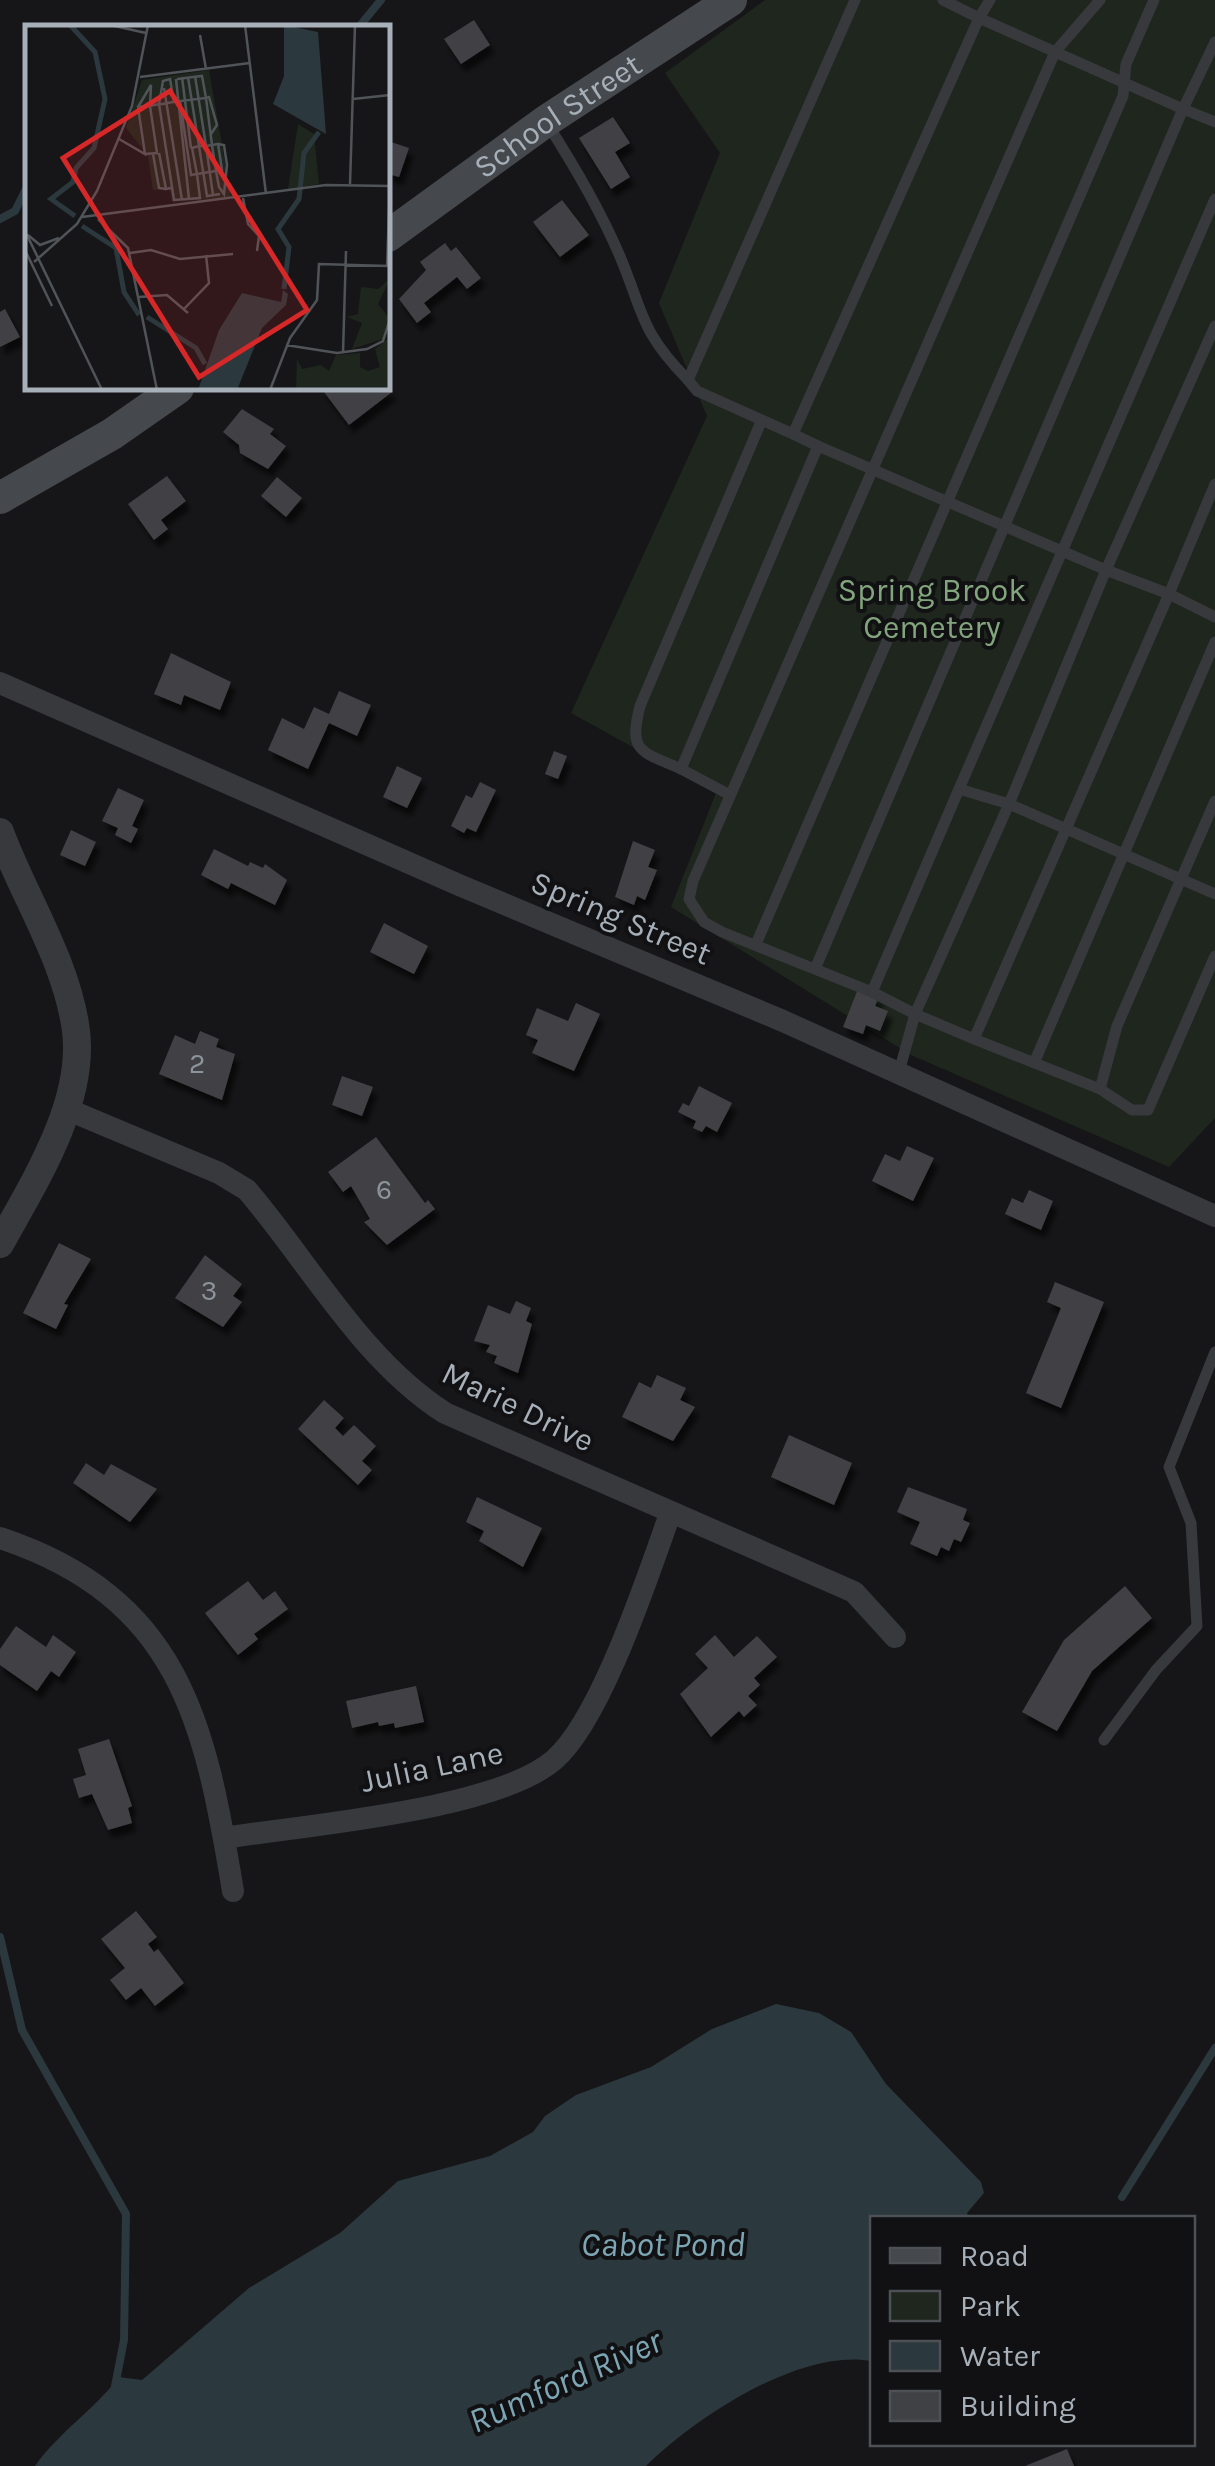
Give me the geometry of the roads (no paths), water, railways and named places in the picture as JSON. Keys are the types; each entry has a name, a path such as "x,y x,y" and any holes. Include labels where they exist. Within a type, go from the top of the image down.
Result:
{"main road":[{"name":"School Street","path":"390,235 546,121 731,0"},
{"path":"0,498 112,434 175,390"}],"street":[{"name":"Spring Street","path":"0,683 899,1072 1215,1216"},
{"path":"0,832 55,958 76,1032 75,1062 51,1152 0,1244"},
{"name":"Marie Drive","path":"64,1108 219,1173 247,1190 412,1391 445,1413 854,1592 896,1637"},
{"name":"Julia Lane","path":"224,1838 449,1802 524,1781 557,1758 580,1724 627,1632 670,1514"},
{"path":"0,1538 34,1550 100,1585 153,1636 190,1700 233,1891"}],"lane":[{"path":"688,380 856,0"},
{"path":"943,0 1215,122"},
{"path":"792,434 990,0"},
{"path":"1100,0 1055,52 961,258 873,471 730,795 690,899 704,922 872,992 974,1040 1100,1088 1132,1110 1148,1110 1215,956"},
{"path":"756,944 1123,96 1126,64 1154,0"},
{"path":"815,969 1215,42"},
{"path":"546,121 588,188 620,257 638,315 657,348 697,392 1215,617"},
{"path":"872,992 1215,199"},
{"path":"899,1072 915,1014 1215,326"},
{"path":"730,795 646,754 636,746 632,735 640,706 761,422"},
{"path":"681,769 818,446"},
{"path":"974,1040 1215,484"},
{"path":"1034,1063 1215,642"},
{"path":"959,789 1009,804 1215,894"},
{"path":"1100,1088 1117,1026 1215,801"},
{"path":"1104,1740 1156,1670 1197,1626 1191,1523 1169,1466 1215,1352"}],"water":[{"name":"Cabot Pond","path":"776,2004 819,2013 851,2032 886,2084 981,2182 984,2193 968,2216 870,2216 870,2361 813,2365 751,2390 692,2427 646,2466 35,2466 119,2377 142,2380 249,2288 340,2233 398,2181 490,2156 533,2132 545,2116 576,2095 651,2067 712,2029"}],"waterway":[{"path":"360,25 381,0"},
{"path":"0,219 15,211 25,191"},
{"path":"0,1937 22,2030 126,2214 124,2340 115,2386"},
{"name":"Rumford River","path":"1122,2197 1215,2048"}],"park label":[{"name":"Spring Brook Cemetery","path":"932,608"}]}
